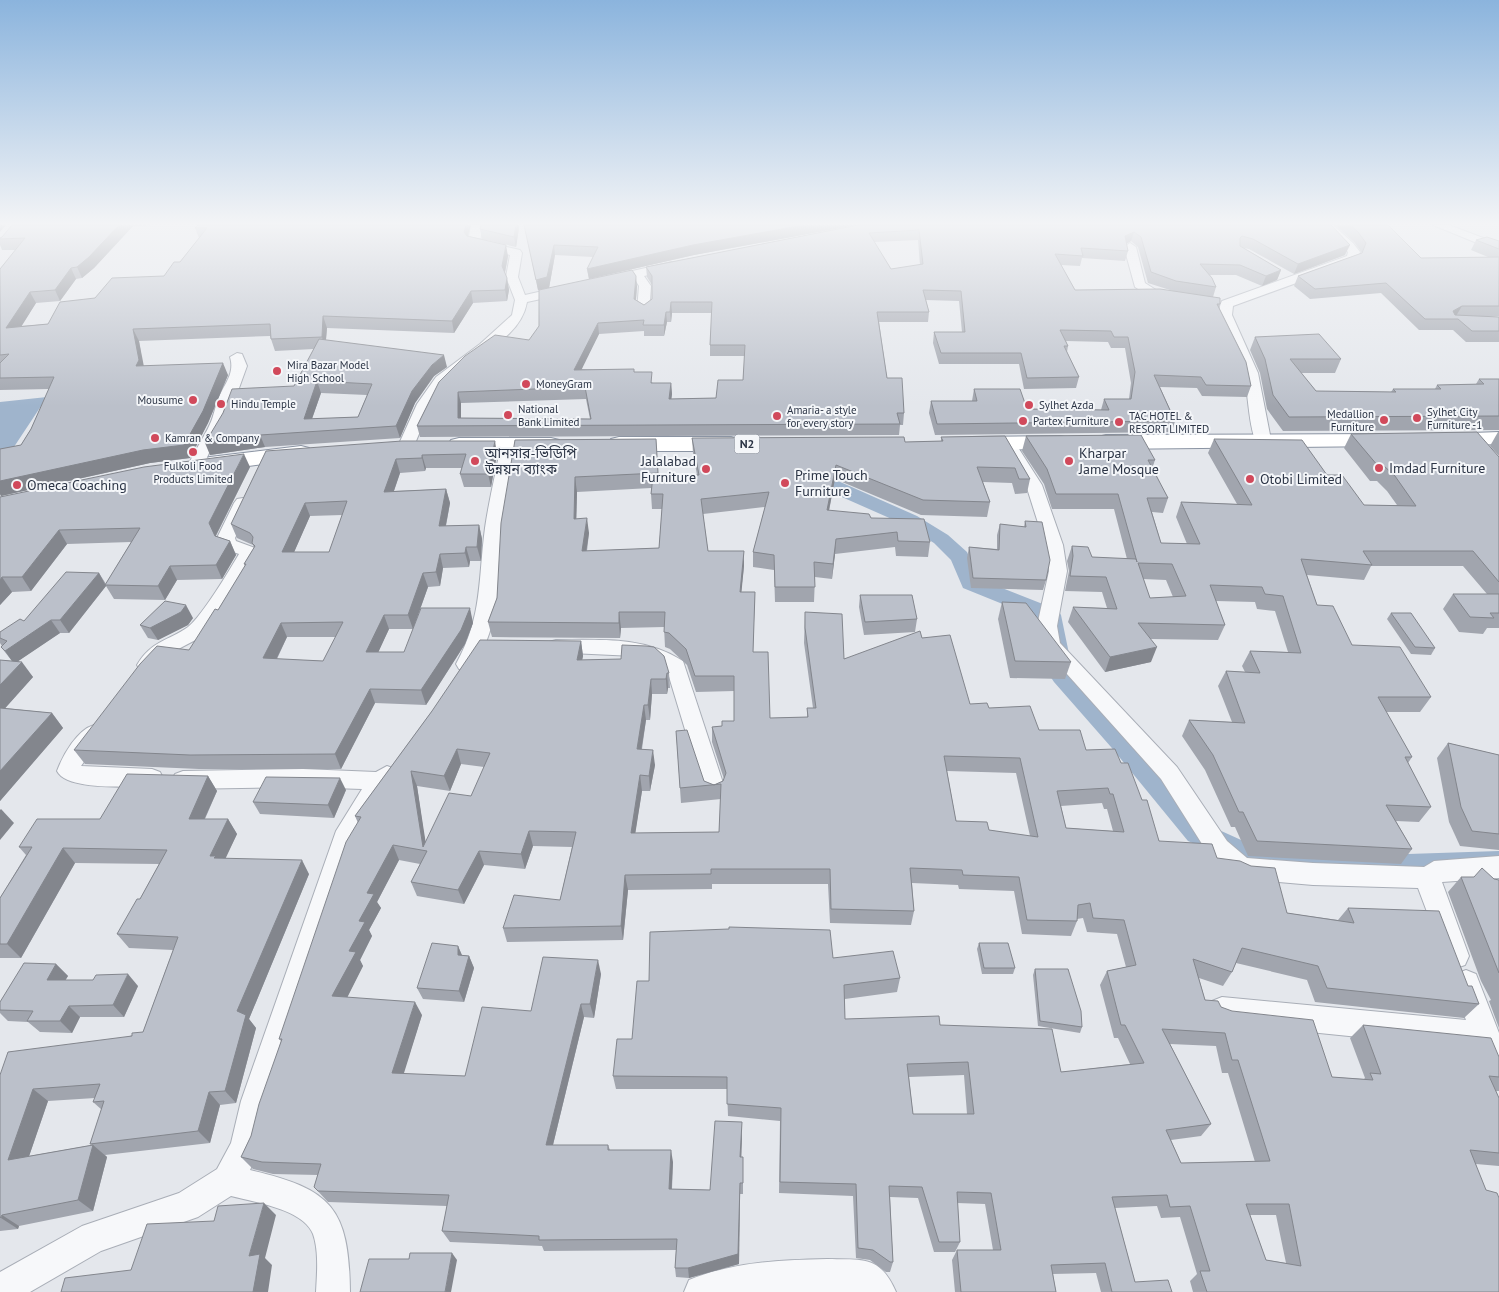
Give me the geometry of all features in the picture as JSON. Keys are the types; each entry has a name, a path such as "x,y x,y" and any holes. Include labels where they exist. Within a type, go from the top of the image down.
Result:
{"highway":[{"path":"951,444 1417,440 1485,444"},
{"path":"413,446 574,444"},
{"name":"N2","path":"603,444 748,444"},
{"path":"187,467 265,456 321,452"}],"street":[{"path":"413,446 424,404 441,380 485,347 518,316 520,300 515,285"},
{"path":"644,310 645,285"},
{"path":"1140,285 1142,289 1154,293 1184,297"},
{"path":"1210,301 1227,304 1278,285"},
{"path":"520,300 579,287"},
{"path":"1227,304 1225,314 1251,373 1263,440"},
{"path":"187,467 204,446 218,424 226,398 240,366 236,357"},
{"path":"1008,444 1034,485 1054,546 1058,570 1047,626 1051,645 1168,773 1218,848 1242,868 1313,874 1430,878"},
{"path":"454,682 487,646 494,529 509,445"},
{"path":"134,680 160,650 196,631 234,579 249,552 228,544 226,538 265,456"},
{"path":"535,647 630,648 662,655 676,666 714,789"},
{"path":"106,717 72,762 68,771 75,775 199,780 304,778 383,781"},
{"path":"0,1291 93,1238 187,1206 228,1180 245,1148 256,1101 348,831 363,804 400,758"},
{"path":"1499,867 1434,872 1430,878 1430,886 1499,1070"},
{"path":"1222,1010 1486,1036"},
{"path":"228,1180 289,1196 312,1210 324,1223 330,1246 333,1292"},
{"path":"701,1292 751,1281 811,1275 838,1275 869,1278 879,1292"}],"water":[{"path":"47,397 4,462 0,469 0,402"}],"building":[{"path":"0,285 58,285 55,290 30,292 6,328 48,324 60,302 95,298 106,285 506,285 505,290 471,291 452,321 323,316 322,337 271,339 270,324 133,329 139,360 136,366 223,363 203,411 184,445 143,450 0,481 0,449 21,445 31,429 54,377 0,378 0,363 9,354 0,355"},
{"path":"561,285 635,285 634,299 644,305 652,299 652,285 1072,285 1075,290 1160,289 1220,298 1220,304 1217,304 1246,362 1251,386 1206,385 1201,377 1154,375 1175,421 937,424 931,401 977,401 974,389 1020,389 1027,409 1109,410 1104,399 1131,399 1135,372 1128,337 1114,337 1111,331 1060,330 1068,346 1064,346 1079,377 1027,378 1021,353 941,353 934,332 965,332 961,291 923,290 929,312 877,312 887,378 902,378 904,413 897,413 900,424 417,426 439,382 465,356 495,335 529,340 539,326 539,290","holes":["671,302 712,302 710,345 745,345 743,380 718,380 716,398 669,399 671,383 651,383 652,372 634,372 634,369 574,370 598,323 644,320 643,325 664,325 666,312 670,312","585,387 591,419 458,418 458,392"]},
{"path":"1310,285 1359,285 1315,289"},
{"path":"1388,285 1499,285 1499,306 1462,306 1453,311 1455,315 1499,317 1499,331 1472,331 1458,319 1425,319"},
{"path":"1319,334 1341,359 1290,359 1316,391 1396,392 1393,389 1441,389 1437,385 1484,384 1479,379 1499,379 1499,416 1289,417 1273,395 1265,359 1255,337"},
{"path":"319,339 444,355 432,365 412,391 396,426 260,435 205,443 223,413 232,389 294,386","holes":["317,381 372,384 358,417 304,419"]},
{"path":"1477,432 1499,457 1499,582 1473,551 1363,551 1372,565 1301,559 1317,605 1333,606 1352,645 1400,647 1431,697 1378,697 1412,757 1405,757 1431,807 1386,805 1412,849 1257,841 1243,812 1239,812 1213,755 1189,720 1245,723 1226,671 1260,673 1250,651 1301,653 1283,596 1265,594 1262,587 1210,585 1225,625 1138,623 1157,647 1110,657 1073,607 1117,609 1106,577 1070,576 1073,556 1072,546 1088,547 1092,557 1136,559 1137,562 1118,494 1056,494 1047,469 1026,436 1141,435 1155,460 1148,460 1168,498 1147,498 1161,543 1200,544 1181,502 1252,505 1214,439 1302,440 1327,475 1342,475 1364,505 1416,506 1395,476 1384,466 1378,466 1351,434","holes":["1138,563 1172,564 1186,596 1150,598"]},
{"path":"1005,436 1030,479 1019,479 1015,468 977,467 990,502 923,500 836,465 827,510 869,514 871,518 924,519 930,542 898,541 897,532 836,539 833,564 814,562 815,587 775,587 774,555 753,552 769,492 701,499 708,551 744,551 740,592 755,592 753,652 768,652 770,718 808,717 807,708 816,708 805,628 805,612 842,614 844,659 920,631 922,638 950,635 970,704 987,703 989,708 1030,706 1039,730 1080,730 1086,750 1115,749 1121,763 1128,763 1142,800 1147,800 1159,841 1212,844 1217,858 1240,861 1251,866 1275,868 1287,913 1354,923 1348,908 1439,911 1468,986 1472,986 1479,1004 1327,988 1318,966 1242,948 1232,972 1193,959 1205,1000 1218,1001 1221,1007 1232,1011 1313,1020 1332,1077 1373,1080 1370,1073 1381,1074 1363,1025 1491,1038 1499,1057 1499,1077 1489,1076 1499,1098 1499,1153 1470,1150 1486,1190 1497,1193 1499,1198 1499,1292 1207,1292 1200,1271 1210,1271 1190,1206 1170,1207 1167,1195 1112,1197 1135,1282 1168,1280 1172,1292 1112,1292 1105,1263 1051,1265 1056,1292 961,1292 957,1250 1001,1250 991,1193 957,1192 960,1242 939,1242 922,1187 889,1186 893,1262 890,1262 873,1250 858,1248 856,1184 780,1182 781,1108 727,1104 727,1077 613,1076 617,1039 632,1039 637,981 649,981 650,932 729,929 729,927 830,930 833,958 893,951 900,978 844,985 845,1019 939,1016 940,1025 1052,1029 1061,1072 1144,1063 1125,1025 1121,1025 1107,971 1136,965 1124,920 1093,918 1090,903 1078,905 1077,921 1027,920 1019,877 963,875 962,870 910,868 914,911 831,909 830,869 711,869 711,874 625,875 621,926 503,928 514,895 560,900 576,832 529,831 521,854 479,851 458,890 411,882 427,851 393,845 367,893 374,894 359,921 365,922 349,951 356,952 332,996 415,1002 392,1073 465,1076 482,1007 531,1011 543,957 598,960 590,1004 581,1004 546,1145 608,1145 608,1150 671,1150 669,1189 710,1190 715,1121 742,1122 740,1157 743,1157 743,1183 740,1183 738,1254 688,1268 675,1268 677,1239 539,1240 539,1236 442,1231 449,1195 318,1191 314,1187 321,1164 262,1162 241,1157 251,1136 259,1104 282,1039 279,1039 346,842 361,817 355,816 432,711 480,640 581,641 577,660 621,659 622,645 654,647 664,656 669,673 667,673 666,679 651,679 648,705 644,705 637,749 653,750 649,776 640,775 631,833 719,832 721,784 715,785 723,781 726,773 712,727 722,726 722,721 734,721 734,676 695,676 686,649 669,633 664,632 665,612 619,612 619,623 488,622 497,598 501,523 515,440 656,439 658,473 575,477 574,519 587,518 582,551 659,548 663,494 651,494 653,476 699,475 692,438 904,437 905,442 943,441 941,437","holes":["457,749 490,753 471,796 449,793 423,847 411,771 444,776","944,756 1020,758 1038,837 989,830 987,822 956,821","1108,788 1110,794 1113,794 1124,832 1066,828 1057,791","1162,1029 1225,1033 1232,1060 1238,1060 1270,1161 1181,1163 1166,1130 1211,1124","968,1062 974,1114 913,1114 907,1064","1246,1204 1289,1204 1301,1266 1266,1260"]},
{"path":"402,441 495,441 488,474 460,474 466,454 422,455 422,458 396,459 384,492 446,489 439,526 479,525 477,547 466,547 465,553 440,554 436,572 423,573 408,615 384,615 366,652 404,652 421,608 470,608 461,630 421,690 370,689 335,754 190,755 74,750 140,664 157,646 189,650 215,609 218,610 255,546 252,543 253,537 250,533 231,524 266,451","holes":["347,501 329,552 282,552 305,503","343,622 323,661 263,658 281,623"]},
{"path":"244,454 209,523 215,536 230,541 216,565 170,566 158,586 105,585 140,528 59,530 22,577 2,577 0,580 0,497 144,467"},
{"path":"1025,521 1042,522 1050,560 1046,580 973,578 969,547 999,550 1000,524 1026,527"},
{"path":"66,572 99,573 60,620 51,620 5,651 1,647 7,641 0,638 0,632 20,619 24,621"},
{"path":"1453,594 1499,594 1499,613 1490,613 1494,618 1470,617"},
{"path":"860,595 912,595 917,619 865,622"},
{"path":"165,601 186,605 181,612 150,628 140,625"},
{"path":"1002,602 1026,603 1071,662 1015,661"},
{"path":"1391,613 1411,613 1435,648 1415,647"},
{"path":"0,660 22,662 0,685"},
{"path":"0,708 52,713 0,771"},
{"path":"687,730 704,781 713,785 680,788 676,731"},
{"path":"1448,743 1499,755 1499,834 1472,831 1461,807"},
{"path":"127,774 208,776 189,819 228,819 210,856 216,856 214,858 302,860 237,1011 246,1015 225,1091 209,1092 198,1131 90,1144 104,1101 93,1102 100,1084 33,1089 8,1160 93,1145 78,1200 2,1215 0,1218 0,1075 8,1052 132,1036 132,1033 143,1032 178,937 117,934 137,899 140,899 167,850 63,848 7,944 0,944 0,898 32,847 19,847 37,819 100,819"},
{"path":"266,777 340,778 328,805 253,802"},
{"path":"1482,868 1494,879 1499,880 1499,973 1461,877 1474,877"},
{"path":"432,943 458,946 458,955 469,956 459,991 417,988"},
{"path":"979,943 1008,943 1015,968 984,968"},
{"path":"24,963 56,964 47,980 93,980 96,975 128,974 113,1005 69,1006 60,1021 27,1021 33,1011 0,1010 0,1002"},
{"path":"1035,969 1068,969 1081,1011 1082,1027 1040,1021"},
{"path":"264,1203 249,1256 260,1254 253,1292 61,1292 65,1278 131,1270 147,1224 214,1221 218,1206"},
{"path":"410,1253 452,1253 445,1292 360,1292 369,1259 409,1259"}],"waterway":[{"path":"806,484 807,481 831,485 910,520 941,539 960,557 970,583 1050,615 1062,676 1120,740 1198,833 1248,855 1408,866 1499,863"}],"place":[{"name":"Mira Bazar Model High School","path":"277,371"},
{"name":"MoneyGram","path":"526,384"},
{"name":"Mousume","path":"193,400"},
{"name":"Hindu Temple","path":"221,404"},
{"name":"Sylhet Azda","path":"1029,405"},
{"name":"National Bank Limited","path":"508,415"},
{"name":"Amaria- a style for every story","path":"777,416"},
{"name":"Sylhet City Furniture -1","path":"1417,418"},
{"name":"Medallion Furniture","path":"1384,420"},
{"name":"Partex Furniture","path":"1023,421"},
{"name":"TAC HOTEL & RESORT LIMITED","path":"1119,422"},
{"name":"Kamran & Company","path":"155,438"},
{"name":"Fulkoli Food Products Limited","path":"193,452"},
{"name":"আনসার-ভিডিপি উন্নয়ন ব্যাংক","path":"475,461"},
{"name":"Kharpar Jame Mosque","path":"1069,461"},
{"name":"Imdad Furniture","path":"1379,468"},
{"name":"Jalalabad Furniture","path":"706,469"},
{"name":"Otobi Limited","path":"1250,479"},
{"name":"Prime Touch Furniture","path":"785,483"},
{"name":"Omeca Coaching","path":"17,485"}]}
